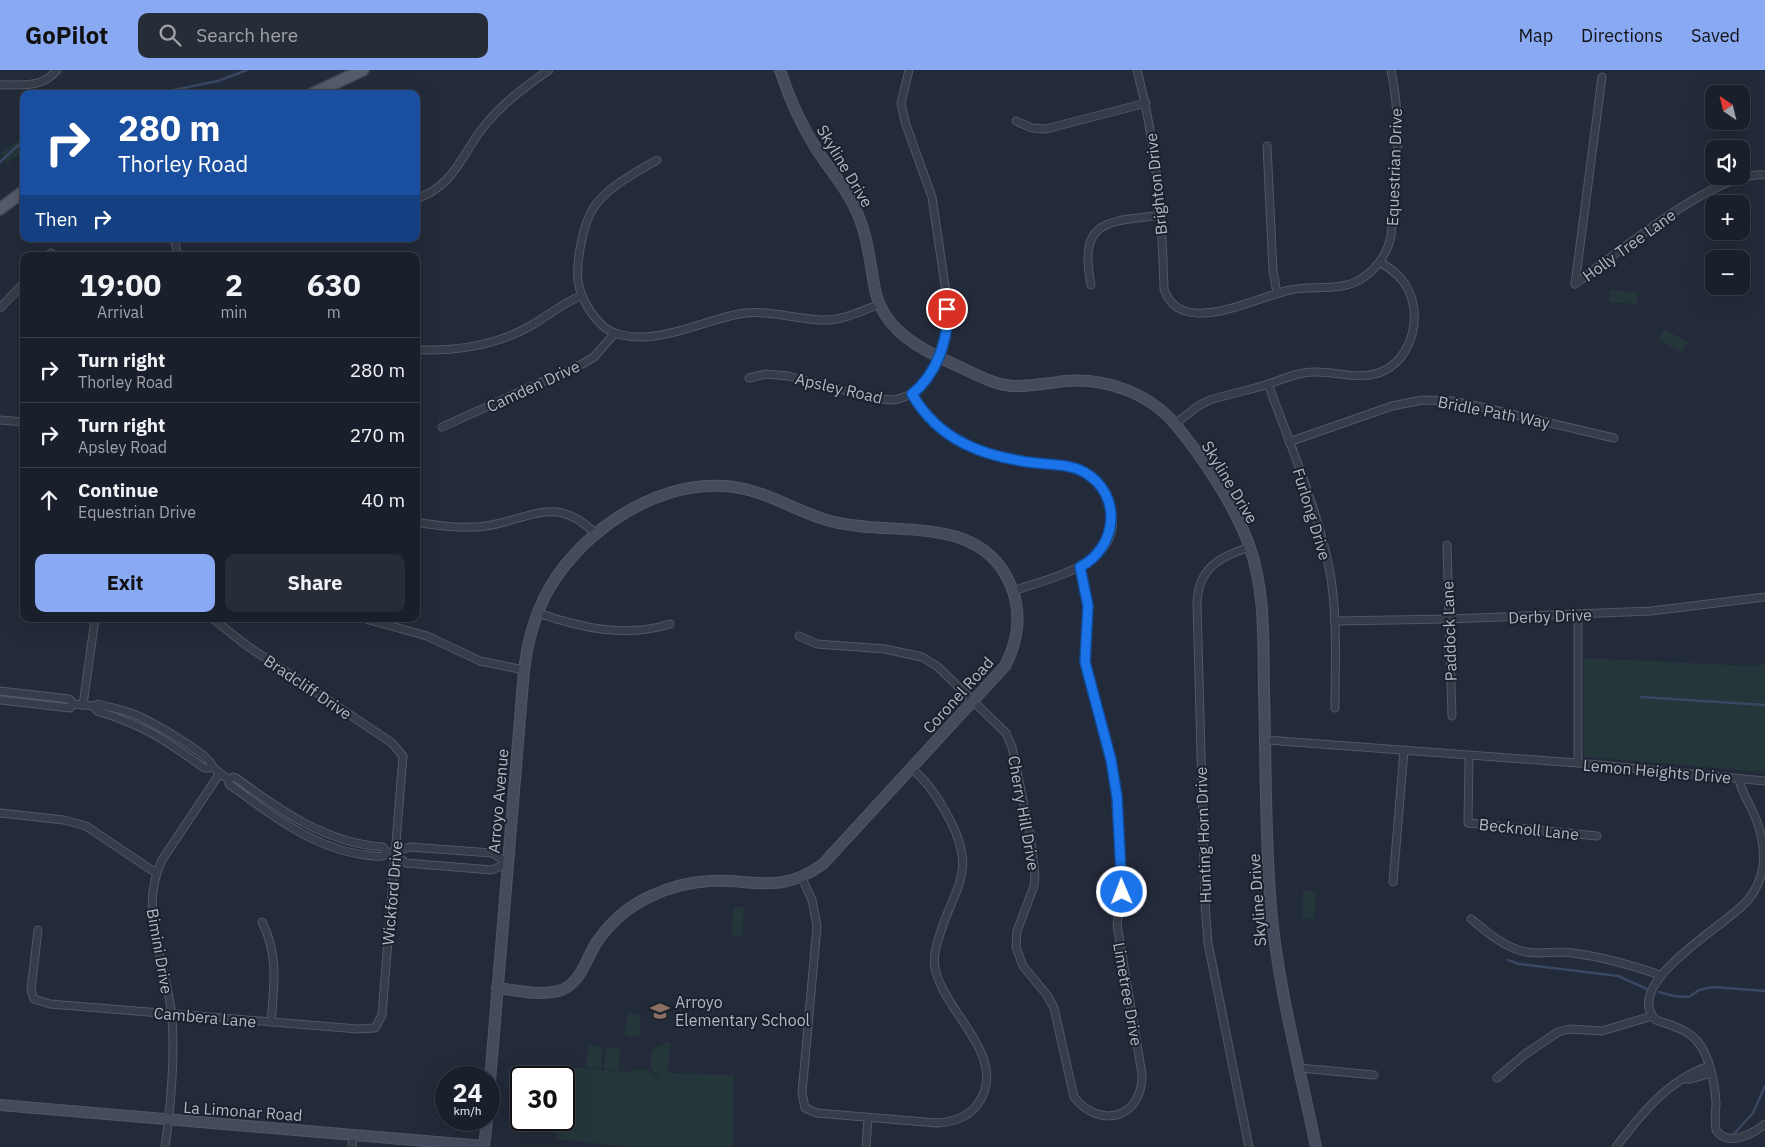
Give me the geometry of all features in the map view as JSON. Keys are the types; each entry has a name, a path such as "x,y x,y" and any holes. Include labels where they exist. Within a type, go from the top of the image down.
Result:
{"main road":[{"path":"320,90 363,70"},
{"path":"0,209 20,194"}],"street":[{"path":"0,85 38,84 48,80 57,70"},
{"path":"420,197 445,183 457,170 484,125 506,102 549,70"},
{"name":"Skyline Drive","path":"780,70 790,99 808,135 846,191 859,216 868,243 874,285 880,304 888,319 900,334 916,346 987,380 1012,386 1076,380 1115,386 1144,398 1175,424 1226,498 1250,547 1261,601 1272,926 1316,1147"},
{"path":"908,70 901,103 904,122 924,170 932,197 946,292 948,326 938,357 927,379 912,394 932,423 963,444 1003,458 1073,468 1086,473 1098,483 1110,507 1110,530 1102,549 1089,562 1013,591"},
{"name":"Brighton Drive","path":"1136,70 1146,103 1162,215 1164,289 1167,300 1176,308 1190,313 1206,313 1239,306 1277,293"},
{"name":"Equestrian Drive","path":"1380,262 1391,236 1398,149 1398,106 1391,70"},
{"name":"Holly Tree Lane","path":"1602,77 1575,284 1696,196 1724,184 1765,175"},
{"path":"1016,121 1032,128 1046,130 1146,103"},
{"path":"1175,424 1198,406 1210,400 1312,372 1348,376 1375,374 1396,362 1410,342 1413,330 1414,305 1406,285 1399,276 1380,262 1362,278 1347,285 1303,288 1277,293 1273,270 1268,146"},
{"path":"657,160 625,179 594,207 582,239 578,280 582,295 600,322 615,333 650,338 738,314 755,312 832,320 880,304"},
{"path":"1091,285 1086,252 1096,233 1104,225 1115,221 1162,215"},
{"path":"0,308 20,286"},
{"path":"420,350 448,350 492,341 525,328 556,307 582,295"},
{"name":"Camden Drive","path":"442,427 582,364 594,357 615,333"},
{"name":"Apsley Road","path":"750,378 766,374 788,376 887,400 912,394"},
{"name":"Furlong Drive","path":"1268,384 1317,520 1330,569 1334,621 1335,708"},
{"name":"Bridle Path Way","path":"1289,442 1392,406 1428,400 1477,406 1614,438"},
{"path":"0,420 20,422"},
{"name":"Coronel Road","path":"497,988 551,992 568,986 580,974 592,950 606,930 634,905 662,891 694,882 775,884 802,878 814,871 833,855 998,676 1010,656 1017,626 1016,604 1008,580 996,562 971,542 958,536 934,532 854,526 830,522 779,499 739,488 694,487 654,498 625,512 597,535"},
{"path":"420,522 464,528 488,525 544,512 560,511 572,514 584,522 597,535"},
{"name":"Arroyo Avenue","path":"491,1066 528,641 538,613 562,570 597,535"},
{"name":"Paddock Lane","path":"1447,545 1452,716"},
{"name":"Hunting Horn Drive","path":"1249,1147 1208,943 1205,903 1197,604 1198,587 1210,568 1225,555 1250,547"},
{"name":"Limetree Drive","path":"1080,567 1088,606 1085,662 1111,760 1117,797 1122,892 1117,925 1142,1074 1142,1086 1137,1098 1133,1104 1116,1115"},
{"name":"Derby Drive","path":"1334,621 1578,615 1651,611 1765,597"},
{"path":"538,613 564,622 596,629 637,631 670,624"},
{"path":"1578,615 1578,764"},
{"path":"84,705 95,622"},
{"name":"Bradcliff Drive","path":"217,622 246,645 392,744 403,756"},
{"path":"377,622 427,636 480,661 524,670"},
{"name":"Cherry Hill Drive","path":"799,636 817,644 885,650 922,657 938,667 1000,726 1012,746 1030,834 1035,874 1034,886 1016,931 1016,947 1019,958 1054,1008 1074,1098 1092,1114 1116,1115"},
{"path":"0,691 69,699 73,704 94,706 97,711 136,724 161,737 204,768 211,766 229,780 229,784 276,818 323,844 355,854 382,857 410,847 483,853 492,854 508,863"},
{"path":"0,700 70,708 73,704"},
{"name":"Lemon Heights Drive","path":"1266,740 1578,764 1739,779 1741,790 1761,831 1764,843 1763,866 1756,888 1737,911 1691,947 1660,975 1650,1000 1652,1016"},
{"path":"1393,882 1404,751"},
{"name":"Wickford Drive","path":"375,1028 382,1015 390,853 403,756"},
{"name":"Becknoll Lane","path":"1469,757 1468,823 1597,836"},
{"path":"802,878 812,900 817,926 802,1093 805,1108 816,1113 937,1123 956,1120 972,1110 984,1093 986,1079 981,1050 947,998 935,968 937,942 962,879 964,854 960,840 935,793 926,780 912,769"},
{"name":"Bimini Drive","path":"165,1147 169,1120 173,1060 171,1014 151,910 156,872 174,840 220,773"},
{"path":"1739,779 1765,781"},
{"path":"0,813 64,820 86,826 156,872"},
{"path":"390,853 406,863 482,870 492,870 508,863"},
{"path":"1470,919 1515,949 1528,953 1580,954 1622,962 1660,975"},
{"path":"262,922 273,950 275,968 271,1022"},
{"name":"Cambera Lane","path":"38,930 32,980 34,999 50,1004 358,1030 375,1028"},
{"path":"1497,1078 1524,1055 1558,1032 1568,1029 1602,1031 1652,1016 1656,1020 1670,1025 1697,1041 1710,1069 1716,1104 1717,1131 1723,1139 1735,1145 1748,1139 1765,1124"},
{"path":"1300,1068 1374,1075"},
{"path":"1616,1147 1650,1104 1663,1092 1684,1079 1689,1073 1710,1069"},
{"name":"La Limonar Road","path":"0,1106 484,1146"},
{"path":"866,1147 868,1118"},
{"path":"484,1146 485,1131"},
{"path":"352,1147 353,1134"}],"shaded area":[{"path":"20,140 20,155 7,163 0,153"},
{"path":"1610,290 1638,292 1637,304 1609,302"},
{"path":"1665,329 1688,343 1682,353 1658,339"},
{"path":"1584,658 1754,666 1765,663 1765,772 1584,757"},
{"path":"1303,891 1316,891 1314,919 1302,918"},
{"path":"734,907 744,907 742,937 733,936 733,933 731,933"},
{"path":"627,1013 641,1015 639,1037 625,1036"},
{"path":"664,1042 671,1043 668,1073 734,1075 734,1147 629,1147 556,1139 557,1131 575,1131 575,1068 633,1072 634,1069 649,1070 663,1085 650,1067 652,1051 658,1046 662,1046"},
{"path":"588,1045 603,1047 601,1069 586,1067"},
{"path":"606,1047 621,1048 618,1070 604,1069"}],"waterway":[{"path":"173,90 218,81 247,70"},
{"path":"0,162 20,144"},
{"path":"1641,697 1765,705"},
{"path":"1508,960 1519,964 1618,976 1647,989"},
{"path":"1659,992 1689,997 1699,990 1713,987 1765,991"},
{"path":"1732,1136 1753,1113 1765,1086"}],"place":[{"name":"Arroyo Elementary School","path":"660,1011"}],"route":[{"path":"947,309 948,326 933,370 921,387 912,394 925,415 938,429 977,450 1003,458 1080,470 1098,483 1110,507 1111,519 1107,541 1096,556 1080,567 1084,576 1088,606 1085,662 1111,760 1117,797 1122,892"}]}
